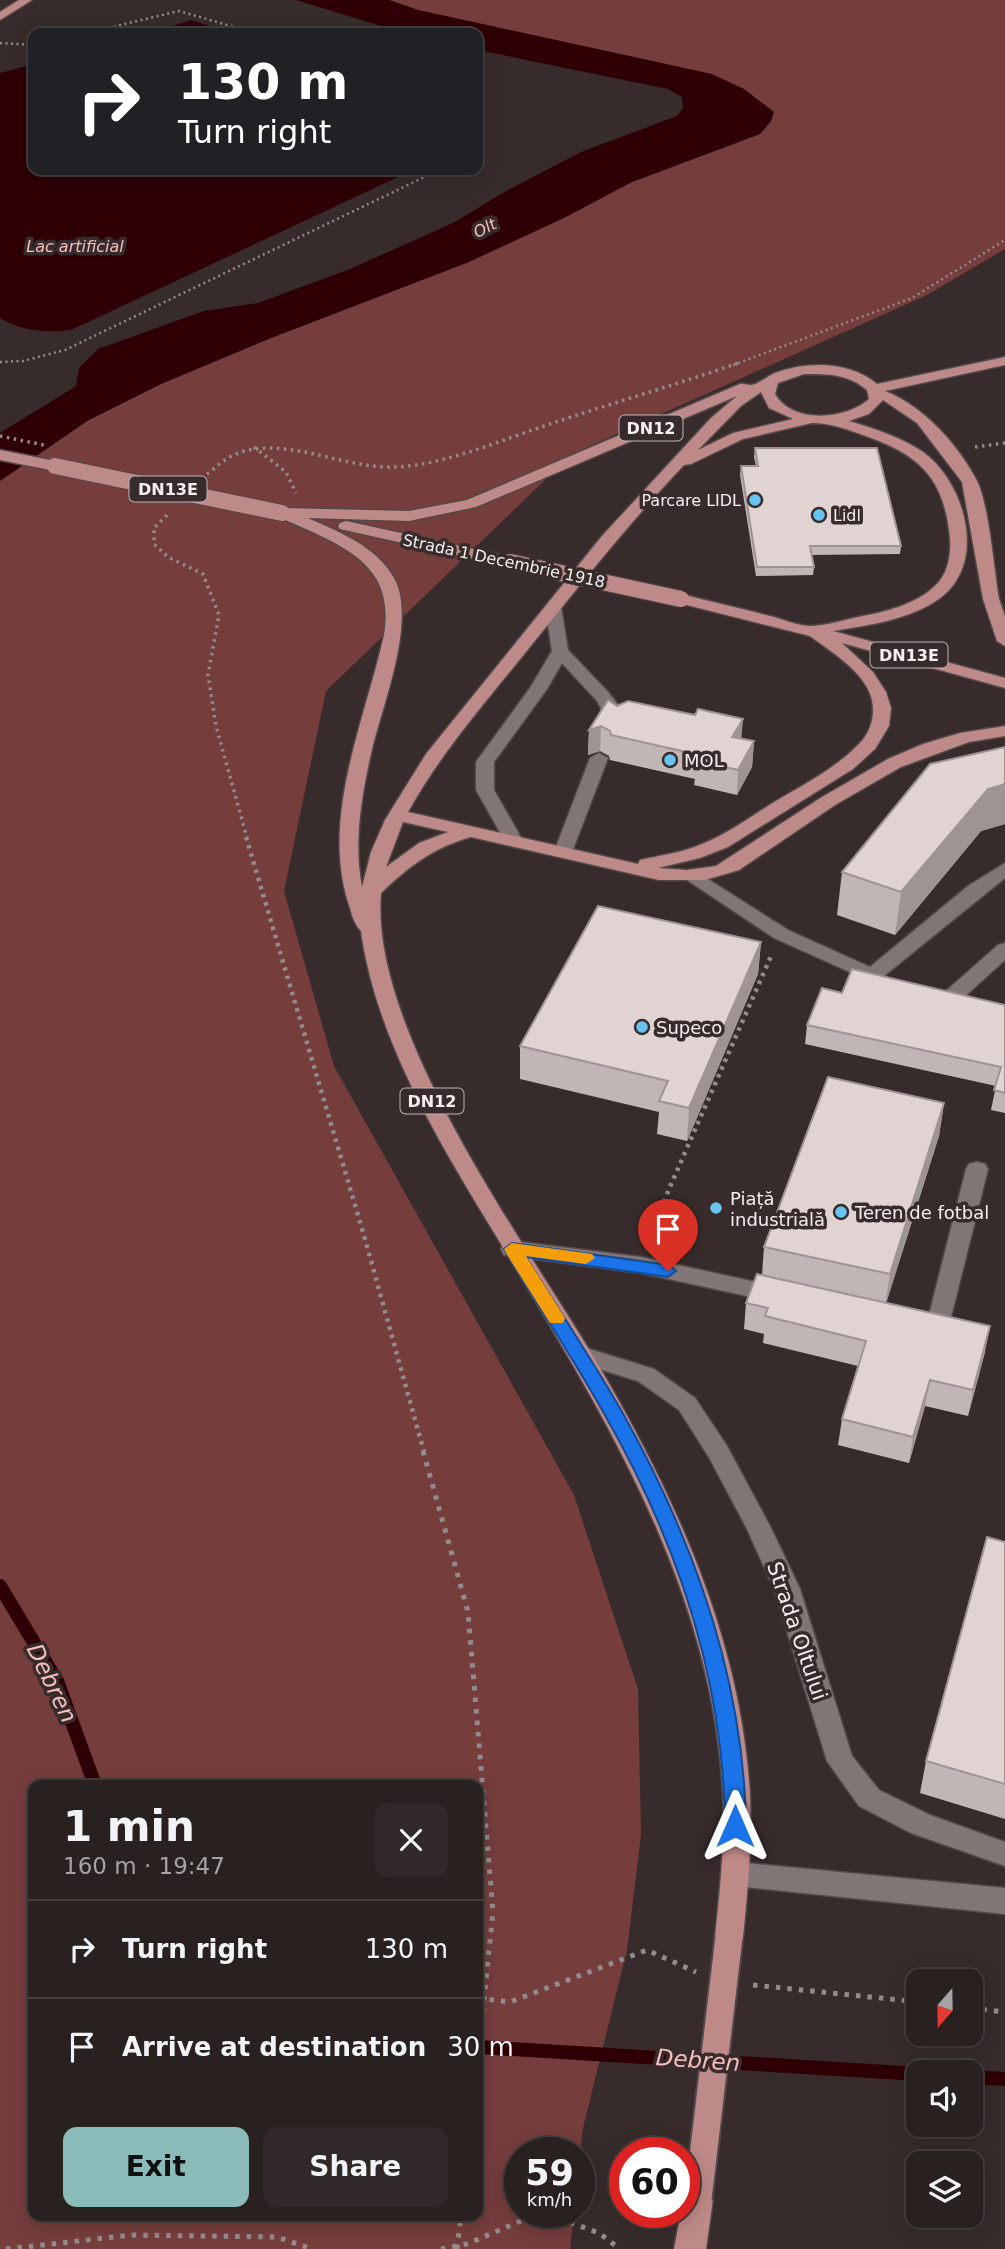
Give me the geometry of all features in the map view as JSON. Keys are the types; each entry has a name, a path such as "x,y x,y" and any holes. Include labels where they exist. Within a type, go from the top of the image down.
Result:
{"main road":[{"path":"0,18 27,0"},
{"path":"874,390 1005,360"},
{"path":"874,390 876,400 861,414 831,420 797,416 772,404 766,388 776,378 793,371 825,369 855,375 922,420 948,450 970,482 991,599 1005,641"},
{"name":"DN12","path":"690,2249 736,1874 735,1778 723,1695 700,1605 660,1503 580,1355 512,1249 461,1161 390,1010 372,945 371,892 378,863 398,815 433,758 611,534 723,414 776,378"},
{"name":"DN12","path":"282,513 409,516 471,504 536,479 723,396 776,378"},
{"name":"DN12","path":"667,474 690,458 738,436 813,419"},
{"path":"813,631 883,615 925,600 947,582 953,572 959,546 958,526 948,487 938,471 906,447 831,420"},
{"name":"Strada 1 Decembrie 1918","path":"0,455 681,599 1005,682"},
{"path":"282,513 340,539 366,556 383,575 392,593 393,633 349,829 351,878 372,945"},
{"path":"625,866 678,860 710,848 847,765 863,752 878,734 884,717 880,697 871,682 850,658 813,631"},
{"path":"398,815 625,866 693,878 714,875 732,866 896,760 960,737 1005,731"},
{"path":"371,892 402,860 421,848 470,831"}],"street":[{"path":"553,607 559,651 603,697 612,709 617,723"},
{"path":"514,841 485,790 485,762 538,689 559,651"},
{"path":"563,852 599,758"},
{"path":"872,976 975,890 1005,869"},
{"path":"693,878 781,934 896,985"},
{"path":"945,1003 1005,949"},
{"path":"920,994 969,1008"},
{"path":"896,1320 937,1329 977,1169"},
{"path":"512,1249 641,1265 802,1300"},
{"name":"Strada Oltului","path":"580,1355 646,1376 687,1404 694,1414 736,1485 787,1589 840,1760 869,1798 921,1824 1005,1854"},
{"path":"736,1874 1005,1901"}],"path":[{"path":"108,28 179,11 238,28"},
{"path":"0,43 28,45"},
{"path":"0,362 23,361 65,350 429,175"},
{"path":"229,455 253,447 290,449 377,468 397,467 475,450 778,350 853,322 922,292 1005,240"},
{"path":"253,447 276,462 292,479 296,497"},
{"path":"203,574 219,615 208,675 216,726 268,915 363,1231 468,1612 482,1780"},
{"path":"641,1265 669,1189 781,934"},
{"path":"483,1792 493,1912 483,2009"},
{"path":"984,2010 1005,2012"},
{"path":"441,2249 467,2244 542,2213 599,2233 620,2249"},
{"path":"457,2249 460,2221"},
{"path":"6,2249 132,2235 276,2237 312,2249"}],"shaded area":[{"path":"389,0 1005,0 1005,249 927,295 572,454 326,691 284,891 334,1066 574,1495 638,1689 641,1835 627,1950 582,2137 504,2137 504,2228 572,2228 570,2249 0,2249 0,481 87,421 161,384 271,338 469,262 632,182 760,134 771,121 662,64 418,10"}],"water":[{"name":"Olt","path":"296,0 389,0 418,10 712,74 744,89 774,112 771,121 760,134 632,182 566,217 469,262 271,338 161,384 87,421 0,481 0,433 76,386 79,368 98,349 204,311 258,303 350,269 455,222 506,191 581,152 677,116 683,108 682,97 668,89 483,51 483,28 388,28"},
{"path":"191,20 216,28 166,28"},
{"name":"Lac artificial","path":"28,65 28,175 402,175 71,330 44,331 25,328 0,318 0,73"}],"building":[{"name":"Lidl","path":"755,448 877,448 901,546 810,546 814,567 757,567 741,466 758,466"},
{"path":"608,700 617,706 628,701 695,715 698,709 743,719 732,737 754,741 738,770 696,760 699,755 611,735 610,731 601,726 589,730"},
{"path":"1005,747 1005,784 988,789 901,892 842,872 930,764"},
{"name":"Supeco","path":"598,906 761,942 689,1108 659,1101 668,1081 520,1046"},
{"path":"852,969 1005,1005 1005,1093 994,1090 1001,1067 807,1025 822,988 842,993"},
{"name":"Teren de fotbal","path":"828,1077 944,1103 890,1274 764,1247"},
{"path":"757,1274 990,1326 973,1390 930,1380 913,1437 842,1419 866,1341 765,1316 768,1308 746,1303"},
{"path":"987,1537 1005,1542 1005,1784 926,1761"}],"waterway":[{"name":"Debren","path":"0,1586 57,1681 93,1780"},
{"name":"Debren","path":"483,2047 906,2073"},
{"name":"Debren","path":"983,2078 1005,2079"}],"slow traffic":[{"path":"557,1318 512,1249 586,1258"}],"place":[{"name":"Parcare LIDL","path":"755,500"},
{"name":"Lidl","path":"819,515"},
{"name":"MOL","path":"670,760"},
{"name":"Supeco","path":"642,1027"},
{"name":"Piață industrială","path":"716,1208"},
{"name":"Teren de fotbal","path":"841,1212"}],"route":[{"path":"668,1271 641,1265 512,1249 614,1413 660,1503 700,1605 723,1695 735,1778 735,1826"}]}
